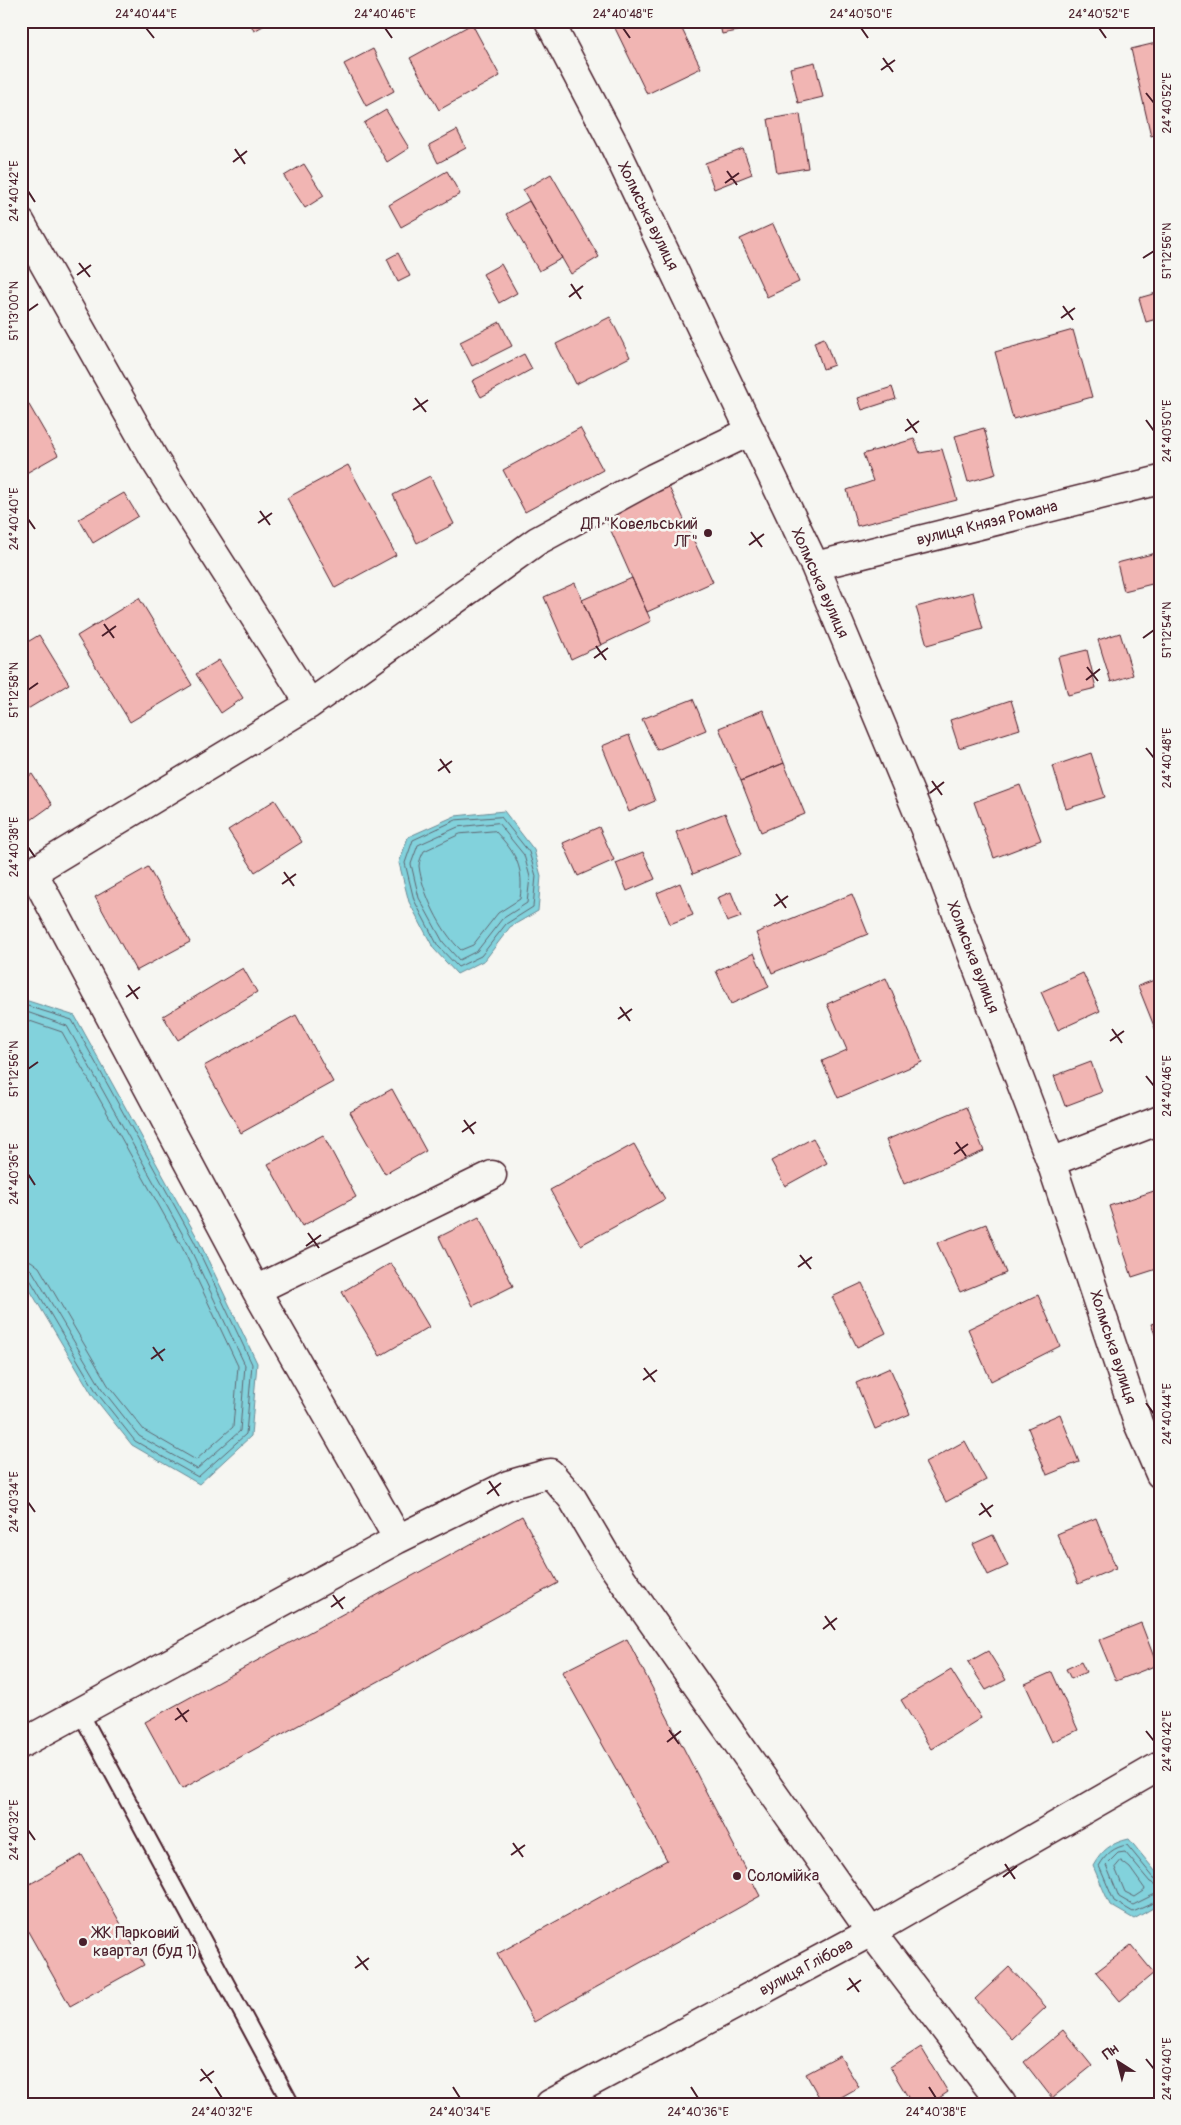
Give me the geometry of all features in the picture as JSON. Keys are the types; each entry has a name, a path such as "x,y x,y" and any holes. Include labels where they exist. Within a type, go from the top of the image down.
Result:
{"street":[{"name":"Холмська вулиця","path":"549,21 611,139 815,566 924,827 1051,1162 1138,1423 1160,1474"},
{"path":"21,223 154,459 310,704"},
{"path":"398,1539 256,1290 27,875 310,704 538,542 653,478 751,431"},
{"name":"вулиця Князя Романа","path":"815,566 1160,480"},
{"path":"1051,1162 1160,1120"},
{"path":"256,1290 492,1175"},
{"path":"21,1744 398,1539 508,1485 550,1473 572,1498 608,1559 871,1932 1160,1766"},
{"name":"вулиця Глібова","path":"550,2104 871,1932 1002,2104"}],"lane":[{"path":"80,1712 292,2104"}],"water":[{"path":"504,811 534,850 541,876 538,911 510,927 485,960 457,974 434,949 409,902 399,863 408,837 455,816"},
{"path":"22,999 75,1016 198,1239 257,1363 251,1436 199,1484 132,1445 93,1396 21,1275"},
{"path":"1129,1839 1160,1877 1160,1904 1134,1919 1110,1905 1093,1866 1108,1848"}],"building":[{"path":"249,21 272,21 254,31"},
{"path":"678,21 701,68 647,94 612,22"},
{"path":"719,21 777,21 778,23 722,34"},
{"path":"472,24 500,76 439,110 410,58"},
{"path":"1160,42 1160,133 1151,136 1131,49"},
{"path":"373,49 394,91 366,106 344,64"},
{"path":"815,62 823,97 798,103 790,68"},
{"path":"386,110 409,148 387,162 364,123"},
{"path":"800,114 808,168 777,173 768,119"},
{"path":"457,130 466,148 438,163 429,145"},
{"path":"743,149 752,174 714,189 705,163"},
{"path":"304,164 324,196 305,208 284,176"},
{"path":"447,171 460,194 401,227 389,205"},
{"path":"551,174 599,257 571,274 523,190"},
{"path":"529,201 562,258 539,271 506,214"},
{"path":"773,224 799,282 767,297 740,239"},
{"path":"398,253 410,276 398,282 387,259"},
{"path":"501,264 517,293 499,303 483,274"},
{"path":"1160,292 1160,318 1146,322 1139,298"},
{"path":"610,317 630,357 576,384 556,344"},
{"path":"500,322 512,346 472,366 460,342"},
{"path":"1073,330 1092,397 1013,419 995,352"},
{"path":"824,338 834,365 823,369 814,342"},
{"path":"524,354 532,369 481,397 472,381"},
{"path":"892,387 896,399 862,410 858,398"},
{"path":"21,391 58,455 21,476"},
{"path":"580,428 603,470 525,512 503,470"},
{"path":"984,428 996,474 968,482 955,436"},
{"path":"914,439 920,453 942,449 957,500 857,526 847,490 873,481 863,454"},
{"path":"348,465 396,555 335,588 287,498"},
{"path":"430,476 454,524 417,543 393,495"},
{"path":"668,485 713,582 647,612 604,515"},
{"path":"124,493 138,516 93,543 79,519"},
{"path":"1160,552 1160,582 1124,591 1117,563"},
{"path":"632,578 651,621 601,645 582,600"},
{"path":"575,583 601,645 571,659 544,597"},
{"path":"973,592 983,629 927,645 916,607"},
{"path":"139,598 192,685 130,722 77,636"},
{"path":"1120,633 1133,675 1111,682 1098,640"},
{"path":"39,635 69,684 21,713 21,646"},
{"path":"1087,650 1096,688 1068,695 1058,657"},
{"path":"219,660 243,698 221,713 196,674"},
{"path":"693,699 706,730 657,750 642,719"},
{"path":"1011,700 1020,729 959,748 950,720"},
{"path":"763,710 784,763 741,781 719,728"},
{"path":"629,735 655,801 629,812 602,746"},
{"path":"1091,753 1105,797 1066,809 1053,766"},
{"path":"784,763 805,814 761,832 741,781"},
{"path":"32,774 52,805 31,820 21,806 21,781"},
{"path":"1020,785 1041,840 994,858 974,802"},
{"path":"275,800 302,842 255,872 228,830"},
{"path":"725,813 742,854 693,874 676,832"},
{"path":"599,827 614,860 578,876 563,843"},
{"path":"643,852 655,879 627,891 616,863"},
{"path":"148,867 190,942 136,971 95,897"},
{"path":"680,883 693,915 670,924 657,893"},
{"path":"731,892 741,917 727,922 717,898"},
{"path":"852,894 868,934 772,973 756,933"},
{"path":"754,953 769,987 731,1004 716,971"},
{"path":"243,968 257,992 178,1040 163,1016"},
{"path":"1083,973 1100,1011 1058,1030 1041,992"},
{"path":"886,978 922,1062 838,1098 822,1061 847,1050 827,1004"},
{"path":"1160,978 1160,1041 1138,986"},
{"path":"296,1015 333,1082 241,1133 204,1066"},
{"path":"1091,1062 1102,1092 1065,1106 1054,1076"},
{"path":"392,1089 426,1151 385,1174 350,1112"},
{"path":"966,1107 984,1151 904,1184 886,1140"},
{"path":"323,1135 356,1197 302,1226 268,1164"},
{"path":"813,1138 827,1163 785,1186 771,1161"},
{"path":"634,1144 665,1199 581,1245 550,1190"},
{"path":"1160,1189 1160,1268 1132,1277 1109,1206"},
{"path":"479,1217 513,1286 473,1306 439,1237"},
{"path":"986,1224 1006,1273 960,1292 937,1243"},
{"path":"391,1263 429,1327 380,1356 342,1292"},
{"path":"862,1283 886,1333 857,1347 832,1297"},
{"path":"1038,1295 1060,1346 991,1381 968,1329"},
{"path":"1160,1321 1160,1347 1151,1324"},
{"path":"890,1368 910,1414 875,1429 856,1383"},
{"path":"1060,1414 1079,1462 1047,1475 1028,1428"},
{"path":"965,1441 986,1480 946,1502 925,1463"},
{"path":"522,1516 558,1583 182,1789 145,1722"},
{"path":"1096,1518 1116,1568 1078,1584 1057,1534"},
{"path":"993,1535 1008,1566 988,1575 973,1544"},
{"path":"1141,1623 1157,1665 1116,1681 1099,1640"},
{"path":"627,1639 760,1896 534,2022 497,1954 667,1860 562,1672"},
{"path":"988,1651 1006,1680 986,1690 968,1662"},
{"path":"1081,1662 1086,1672 1071,1679 1066,1669"},
{"path":"951,1670 981,1718 931,1749 901,1700"},
{"path":"1052,1672 1078,1730 1052,1742 1025,1684"},
{"name":"ЖК Парковий квартал (буд 1)","path":"82,1855 144,1965 70,2006 21,1919 21,1889"},
{"path":"1131,1945 1154,1973 1120,2001 1096,1972"},
{"path":"1009,1967 1046,2007 1012,2039 975,1999"},
{"path":"1063,2030 1092,2066 1052,2098 1024,2062"},
{"path":"921,2047 948,2092 930,2104 912,2104 890,2067"},
{"path":"840,2056 859,2087 829,2104 823,2104 806,2074"}],"place":[{"name":"ДП \"Ковельський ЛГ\"","path":"708,533"},
{"name":"Соломійка","path":"737,1876"},
{"name":"ЖК Парковий квартал (буд 1)","path":"83,1942"}]}
